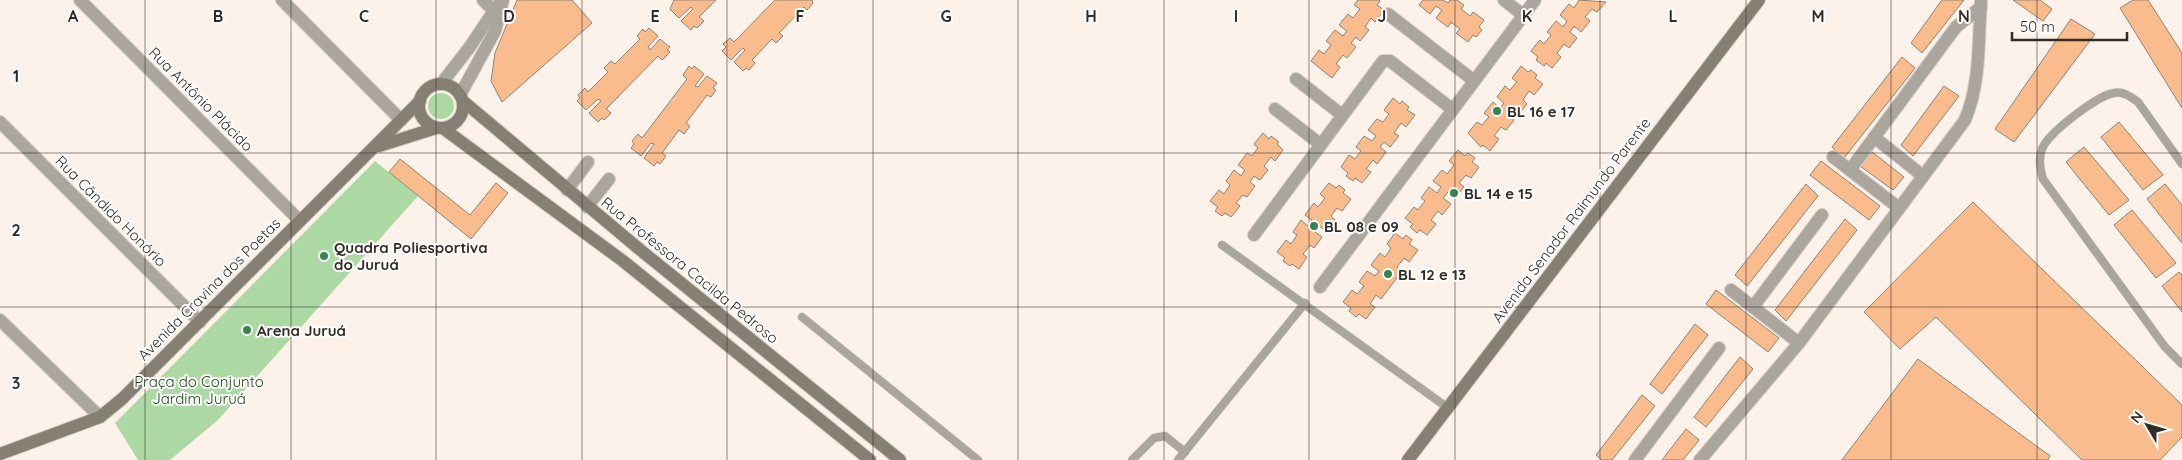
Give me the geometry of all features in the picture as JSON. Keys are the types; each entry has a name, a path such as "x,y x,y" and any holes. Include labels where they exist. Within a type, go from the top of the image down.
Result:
{"street":[{"name":"Rua Antônio Plácido","path":"80,0 300,221"},
{"path":"282,0 400,120"},
{"path":"483,0 497,14"},
{"path":"440,128 451,126 462,116 462,98 488,46 502,0"},
{"path":"1504,0 1524,15"},
{"path":"1320,287 1535,0"},
{"name":"Avenida Senador Raimundo Parente","path":"1408,460 1759,0"},
{"path":"1850,170 1956,27 1981,3"},
{"path":"1700,460 1799,342 1965,120 1973,101 1981,3"},
{"path":"497,14 441,84 428,89 420,101 422,118 440,128 622,261 870,460"},
{"path":"1388,14 1474,80"},
{"path":"1254,235 1320,144 1386,60 1452,109"},
{"path":"1296,79 1342,115"},
{"path":"441,84 456,89 462,98"},
{"name":"Rua Professora Cacilda Pedroso","path":"462,98 566,190 900,460"},
{"name":"Avenida Cravina dos Poetas","path":"0,454 100,417 141,382 420,101"},
{"path":"1275,109 1320,144"},
{"name":"Rua Cândido Honório","path":"0,122 200,322"},
{"name":"Avenida Cravina dos Poetas","path":"372,149 403,137 440,128"},
{"path":"1874,138 1923,176"},
{"path":"1834,158 1899,208"},
{"path":"566,190 588,162"},
{"path":"587,207 609,179"},
{"path":"1753,307 1822,215"},
{"path":"1731,290 1799,342"},
{"path":"0,320 100,417"},
{"path":"1635,460 1719,348"}],"lane":[{"path":"2182,164 2138,102 2128,95 2116,92 2103,95 2053,134 2042,148 2039,162 2043,179 2165,347 2182,364"},
{"path":"1222,245 1305,303 1448,408"},
{"path":"1178,460 1305,303"},
{"path":"802,317 978,460"},
{"path":"1132,460 1154,438 1165,436 1185,452"}],"green space":[{"path":"441,93 450,97 454,106 450,115 441,119 432,115 428,106 432,97"},
{"name":"Praça do Conjunto Jardim Juruá","path":"375,161 418,196 218,420 170,460 138,460 115,423"}],"building":[{"path":"517,0 572,0 592,23 502,102 491,81 495,53"},
{"path":"674,0 716,0 699,17 704,21 697,28 694,26 691,30 681,21 693,9 691,7 679,18 670,9"},
{"path":"775,0 812,0 813,3 807,10 804,7 779,33 783,36 776,43 772,39 752,60 755,63 749,70 746,68 743,71 734,62 745,50 743,48 731,60 722,51 726,47 723,44 730,38 734,42"},
{"path":"1358,0 1379,0 1377,5 1384,10 1375,22 1371,18 1365,27 1369,30 1360,41 1356,37 1351,43 1356,47 1347,58 1343,55 1336,64 1340,67 1332,78 1311,61 1319,50 1324,54 1331,45 1326,41 1335,30 1343,36 1347,31 1339,25 1348,14 1353,18 1360,9 1354,5"},
{"path":"1423,0 1443,0 1448,3 1450,0 1457,0 1464,5 1461,9 1470,16 1473,12 1484,20 1479,27 1482,30 1476,37 1473,35 1468,42 1456,33 1460,29 1451,22 1448,27 1436,18 1442,10 1436,6 1430,14 1419,5"},
{"path":"1579,0 1606,2 1597,12 1592,9 1585,17 1590,21 1581,32 1574,26 1570,32 1577,38 1569,48 1564,44 1557,53 1561,57 1552,68 1546,63 1544,66 1536,60 1538,57 1531,51 1540,40 1544,44 1551,35 1547,32 1556,21 1563,27 1567,21 1560,15 1569,4 1574,8"},
{"path":"1942,0 1964,0 1922,53 1911,43"},
{"path":"2013,0 2040,0 2052,9 2043,21"},
{"path":"2133,0 2148,0 2182,53 2182,108 2120,8"},
{"path":"2071,19 2095,34 2014,142 1995,129"},
{"path":"649,28 658,36 648,47 650,50 660,39 670,47 667,50 670,52 662,60 658,56 606,109 611,113 604,120 602,118 598,122 589,113 601,101 598,99 586,110 577,101 580,98 578,95 585,88 588,92 608,72 604,68 611,61 615,64 640,39 637,36 643,29 645,32"},
{"path":"1902,57 1915,68 1844,158 1832,147"},
{"path":"689,66 692,69 694,66 704,74 695,86 698,87 707,76 717,83 713,88 716,90 711,97 707,95 686,123 690,126 684,134 679,130 662,153 666,156 660,164 657,162 654,166 644,158 654,144 651,143 641,156 631,148 634,144 632,141 638,134 642,138 687,79 683,75"},
{"name":"BL 16 e 17","path":"1521,66 1528,72 1531,70 1537,75 1535,78 1543,84 1534,95 1529,91 1523,100 1527,104 1519,114 1510,108 1506,113 1514,120 1506,130 1501,127 1494,136 1499,139 1490,151 1483,145 1481,147 1468,133 1477,122 1482,125 1489,117 1484,113 1493,102 1500,108 1504,103 1497,97 1505,86 1510,90 1517,82 1512,78"},
{"path":"1944,86 1959,96 1913,156 1901,145"},
{"path":"1393,98 1400,104 1402,101 1409,107 1407,110 1415,115 1406,127 1401,123 1394,133 1399,136 1390,147 1384,142 1380,147 1386,152 1377,164 1373,160 1366,169 1371,172 1362,183 1355,178 1353,181 1346,176 1348,173 1341,167 1349,155 1355,159 1361,151 1356,147 1364,136 1372,141 1376,136 1368,130 1377,119 1383,122 1389,114 1384,110"},
{"path":"2119,122 2163,175 2143,190 2101,137"},
{"path":"1263,133 1269,139 1271,136 1279,142 1277,144 1283,150 1275,161 1271,157 1264,166 1268,170 1260,180 1254,176 1250,182 1255,186 1247,197 1243,195 1236,203 1240,206 1231,217 1225,213 1222,216 1215,211 1218,207 1210,201 1219,190 1224,194 1230,185 1226,181 1234,170 1241,176 1245,170 1238,165 1247,153 1252,156 1258,148 1254,144"},
{"path":"2084,147 2129,200 2109,215 2066,162"},
{"name":"BL 14 e 15","path":"1458,150 1465,156 1468,153 1475,158 1472,162 1479,167 1471,178 1466,175 1459,183 1464,187 1455,198 1448,192 1443,198 1451,204 1442,215 1438,211 1431,220 1436,224 1427,235 1420,230 1417,233 1410,227 1413,224 1405,218 1414,207 1418,210 1425,201 1421,198 1429,187 1437,193 1441,187 1433,181 1442,170 1447,174 1454,165 1449,161"},
{"path":"1872,152 1904,177 1893,190 1860,166"},
{"path":"400,159 470,215 496,183 508,193 471,239 389,172"},
{"path":"1821,161 1880,206 1869,220 1810,175"},
{"name":"BL 08 e 09","path":"1329,183 1336,188 1339,185 1345,190 1343,193 1351,199 1342,211 1337,208 1331,216 1335,220 1326,231 1319,226 1315,232 1322,237 1314,248 1310,245 1303,254 1307,257 1299,269 1292,264 1290,266 1283,261 1285,258 1277,252 1286,240 1291,244 1297,235 1293,232 1301,220 1308,226 1312,220 1305,215 1314,203 1318,207 1325,198 1320,194"},
{"path":"1806,184 1818,196 1747,286 1735,275"},
{"path":"2165,184 2182,205 2182,243 2147,199"},
{"path":"1973,202 2182,405 2182,437 2160,460 2082,460 1936,317 1900,349 1864,312"},
{"path":"2132,210 2176,263 2156,278 2114,225"},
{"path":"1845,219 1857,230 1786,321 1775,310"},
{"name":"BL 12 e 13","path":"1395,233 1403,239 1406,235 1412,240 1409,244 1418,250 1409,262 1404,258 1397,267 1402,271 1381,299 1376,295 1370,304 1375,307 1366,319 1359,314 1356,317 1349,311 1351,308 1343,302 1352,290 1357,294 1364,286 1359,282 1367,271 1375,276 1379,271 1371,265 1380,253 1385,257 1391,248 1387,244"},
{"path":"2179,272 2182,275 2182,312 2162,286"},
{"path":"1716,290 1779,338 1768,352 1706,304"},
{"path":"1695,324 1708,335 1662,394 1650,384"},
{"path":"1740,357 1753,369 1706,427 1694,417"},
{"path":"1918,359 2050,456 2048,460 1842,460"},
{"path":"1642,395 1655,406 1612,460 1602,460 1596,455"},
{"path":"1686,429 1699,440 1683,460 1662,460"}],"place":[{"name":"BL 16 e 17","path":"1497,111"},
{"name":"BL 14 e 15","path":"1454,193"},
{"name":"BL 08 e 09","path":"1314,226"},
{"name":"Quadra Poliesportiva do Juruá","path":"324,256"},
{"name":"BL 12 e 13","path":"1388,274"},
{"name":"Arena Juruá","path":"247,330"}]}
